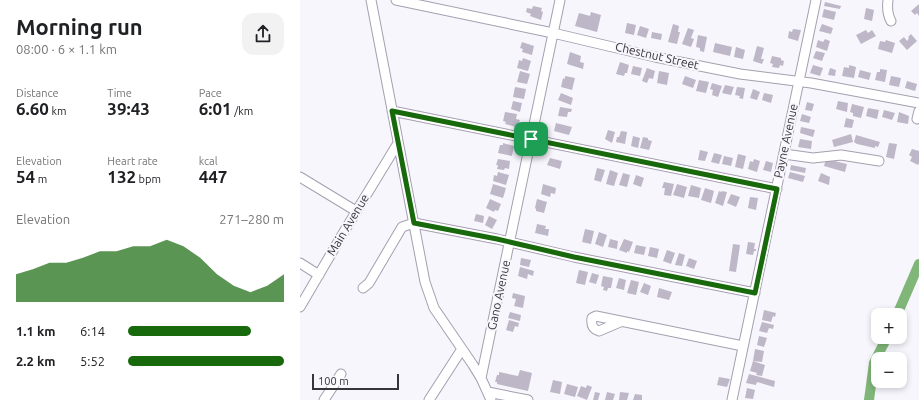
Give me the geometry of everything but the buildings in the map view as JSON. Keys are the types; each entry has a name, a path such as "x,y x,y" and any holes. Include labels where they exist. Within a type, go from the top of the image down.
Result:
{"street":[{"path":"371,0 425,282 429,296 434,308 481,378 490,396 528,400"},
{"name":"Chestnut Street","path":"396,0 553,33 655,57 740,74 811,83 919,103"},
{"name":"Gano Avenue","path":"481,378 560,0"},
{"name":"Payne Avenue","path":"732,400 816,0"},
{"path":"888,0 888,15 891,21"},
{"path":"392,111 777,189"},
{"name":"Main Avenue","path":"300,307 398,143"},
{"path":"784,154 813,158 841,155 879,161"},
{"path":"300,177 356,211"},
{"path":"363,288 369,283 402,227 414,223 755,293"},
{"path":"300,263 319,275"},
{"path":"620,322 744,346"},
{"path":"429,400 462,349"},
{"path":"324,400 341,374"}],"waterway":[{"path":"900,308 919,264"},
{"path":"869,400 874,363 884,344"}],"route":[{"path":"392,111 531,139 777,189 755,293 534,249 497,239 414,223 392,111"}]}
